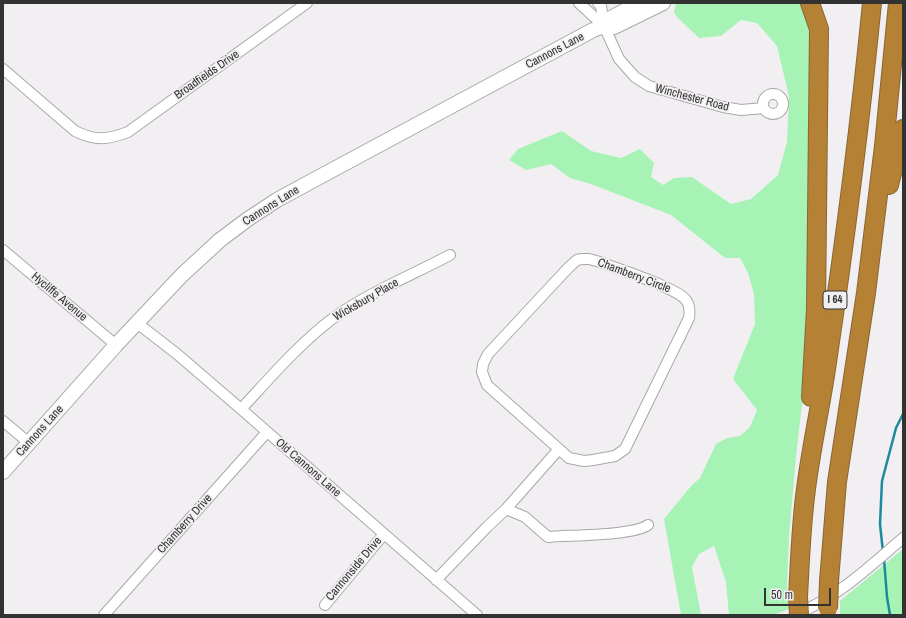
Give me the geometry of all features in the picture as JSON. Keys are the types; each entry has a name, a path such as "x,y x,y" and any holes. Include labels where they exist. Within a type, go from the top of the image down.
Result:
{"highway":[{"path":"810,3 819,29"},
{"path":"806,488 816,309 820,3"},
{"name":"I 64","path":"799,615 798,597 801,537 806,488 826,370 846,225 872,3"},
{"name":"I 64","path":"827,612 837,482 866,293 884,146 898,3"},
{"path":"866,293 896,154 903,129"}],"main road":[{"name":"Cannons Lane","path":"604,26 611,18 639,3"},
{"name":"Cannons Lane","path":"3,472 154,303 197,260 248,220 277,200 593,30 604,26 614,27 663,3"}],"street":[{"name":"Broadfields Drive","path":"3,69 75,131 86,136 104,139 128,132 307,3"},
{"name":"Winchester Road","path":"579,3 604,26"},
{"name":"Winchester Road","path":"598,3 601,6 604,26 619,59 635,77 649,86 722,107 741,110 764,108"},
{"name":"Hycliffe Avenue","path":"3,250 116,345"},
{"name":"Wicksbury Place","path":"241,409 297,350 332,319 372,295 450,255"},
{"name":"Chamberry Circle","path":"589,259 600,262 683,296 689,306 689,318 624,449 615,456 584,461 569,458 559,449 487,385 482,372 483,364 488,354 577,260 589,259"},
{"name":"Old Cannons Lane","path":"137,323 177,354 477,615"},
{"path":"3,421 29,443"},
{"name":"Chamberry Drive","path":"104,615 267,432"},
{"path":"436,580 506,509 559,449"},
{"path":"506,509 525,517 548,537 623,532 642,528 648,524"},
{"name":"Cannonside Drive","path":"325,605 384,534"},
{"path":"794,615 826,599 844,587 899,541"}],"green space":[{"path":"676,3 800,3 807,18 812,36 808,353 796,456 789,537 787,586 789,609 773,615 729,615 726,582 714,546 699,554 692,567 701,615 681,615 664,519 691,486 700,478 716,444 727,438 740,436 750,427 757,410 733,379 755,324 754,294 748,273 740,258 725,258 671,215 591,184 570,178 551,164 526,170 509,160 518,149 562,131 591,151 621,158 640,149 654,163 651,177 663,185 674,178 692,177 731,204 751,199 778,175 787,142 789,96 777,46 757,23 741,20 721,36 699,38 677,17 674,12"},
{"path":"903,549 903,615 840,615 840,601"}],"waterway":[{"path":"883,552 880,524 882,481 896,428 903,414"},
{"path":"884,559 890,615"}]}
